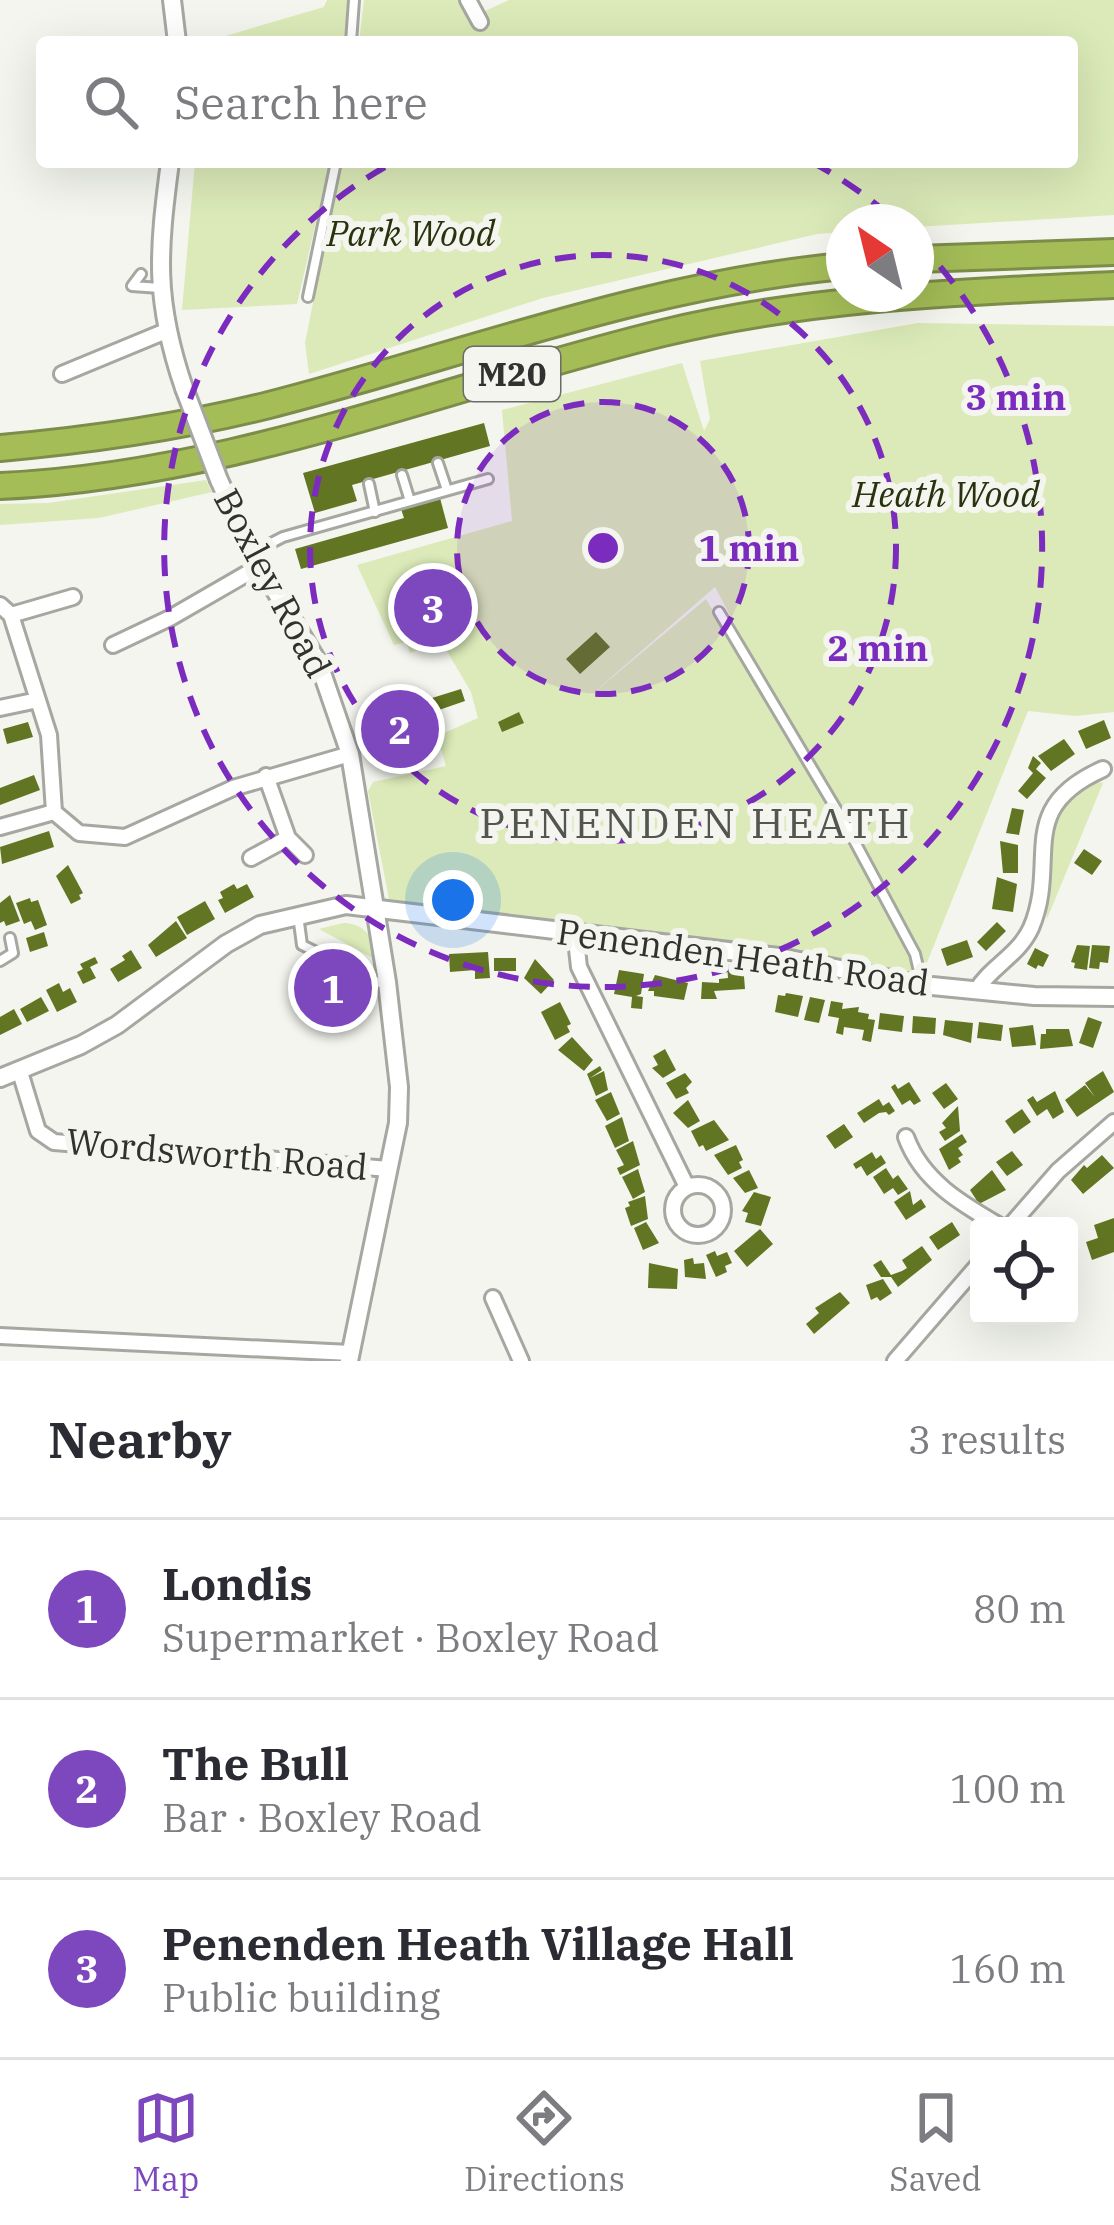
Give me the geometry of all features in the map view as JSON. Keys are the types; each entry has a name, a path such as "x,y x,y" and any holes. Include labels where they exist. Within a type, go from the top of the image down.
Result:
{"highway":[{"path":"958,256 1033,242 1114,235"},
{"path":"934,258 1114,252"},
{"name":"M20","path":"0,448 185,424 327,390 636,302 826,268"},
{"name":"M20","path":"0,486 150,469 245,450 620,344 746,316 914,295 1114,286"}],"street":[{"path":"172,0 176,36"},
{"path":"468,0 480,22"},
{"name":"Boxley Road","path":"170,168 160,288 166,331 219,480 256,559 319,664 350,754 372,881 372,909 387,982 399,1088 398,1123 350,1357"},
{"path":"62,374 166,331"},
{"path":"113,645 170,618 256,559"},
{"path":"73,597 5,610 49,735 54,812 79,833 125,837 266,776 350,754"},
{"path":"0,708 38,700"},
{"path":"976,991 986,975 1012,957 1037,913 1045,832 1054,805 1070,787 1103,770"},
{"path":"266,776 288,838 304,855"},
{"path":"0,827 54,812"},
{"path":"251,858 288,838"},
{"name":"Penenden Heath Road","path":"0,1078 118,1024 226,944 260,925 346,905 779,957 922,985 1114,997"},
{"path":"575,931 579,967 687,1187"},
{"name":"Wordsworth Road","path":"20,1072 38,1130 54,1142 389,1169"},
{"path":"1018,1217 1058,1171 1114,1122"},
{"path":"906,1137 912,1154 948,1194 985,1217"},
{"path":"895,1361 970,1274"},
{"path":"494,1298 521,1361"},
{"path":"0,1336 350,1357"}],"lane":[{"path":"351,36 354,0"},
{"path":"308,298 335,168"},
{"path":"141,274 132,286 160,288"},
{"path":"438,464 447,490"},
{"path":"402,475 410,502"},
{"path":"256,559 283,536 488,478"},
{"path":"369,484 375,512"},
{"path":"719,612 848,830 915,954 922,985"},
{"path":"848,830 865,819"},
{"path":"298,914 302,945 380,983 387,982"},
{"path":"0,961 13,952 10,938"}],"green space":[{"path":"327,0 348,0 345,36 225,36 324,7"},
{"name":"Park Wood","path":"364,0 458,0 470,18 509,0 1114,0 1114,215 934,226 934,204 826,204 826,233 543,298 309,374 305,343 340,168 1078,168 1078,36 360,36"},
{"path":"194,168 329,168 297,304 182,310"},
{"name":"Heath Wood","path":"918,323 1114,326 1114,712 1075,716 1028,711 922,975 389,899 368,791 373,782 446,766 437,736 478,718 471,692 441,641 410,653 406,642 394,645 357,565 512,521 502,410 682,363 704,431 710,419 700,361","holes":["715,587 858,857 706,599 584,701"]},
{"path":"206,480 212,492 99,518 0,525 0,504 48,503"},
{"path":"1093,780 1103,783 1047,919 1045,871 1052,821 1068,795"},
{"path":"343,923 368,934 378,961 319,929"}],"building":[{"path":"484,423 490,446 352,485 357,501 315,513 303,473"},
{"path":"440,498 448,528 301,569 295,549 404,518 401,509"},
{"path":"431,589 447,620 435,627 418,596"},
{"path":"596,632 610,647 580,674 566,659"},
{"path":"461,689 465,701 436,711 432,698"},
{"path":"395,710 398,719 413,715 417,730 394,737 394,748 375,747 375,735 383,734 387,726 384,714"},
{"path":"519,712 524,723 502,732 498,722"},
{"path":"1104,720 1111,738 1086,749 1078,731"},
{"path":"28,722 33,737 7,744 3,729"},
{"path":"1064,739 1075,754 1051,771 1038,756"},
{"path":"1033,756 1041,763 1036,769 1046,778 1027,799 1018,791 1033,773 1028,768"},
{"path":"34,775 40,790 0,805 0,788"},
{"path":"1012,808 1024,810 1019,835 1006,833"},
{"path":"49,831 54,847 2,864 0,847"},
{"path":"1000,841 1018,845 1018,873 1003,873"},
{"path":"1084,849 1102,861 1092,875 1074,863"},
{"path":"68,865 83,893 71,904 56,876"},
{"path":"997,877 1017,884 1013,912 992,909"},
{"path":"234,884 237,889 247,884 254,897 225,913 218,900 223,898 220,892"},
{"path":"10,895 20,921 6,926 0,923 0,903"},
{"path":"30,898 31,902 38,900 47,925 35,930 31,921 24,924 16,903"},
{"path":"205,901 215,919 187,935 177,917"},
{"path":"176,921 187,938 156,957 148,945"},
{"path":"997,922 1006,931 986,951 977,942"},
{"path":"44,932 48,946 30,952 26,938"},
{"path":"967,940 973,957 947,966 941,949"},
{"path":"1077,945 1090,946 1087,970 1074,968 1071,962"},
{"path":"1092,945 1110,946 1108,963 1100,962 1099,969 1089,968"},
{"path":"1035,948 1049,955 1043,967 1036,969 1027,964"},
{"path":"131,950 142,968 118,982 110,969"},
{"path":"488,952 490,978 475,979 475,970 450,972 449,954"},
{"path":"95,957 98,963 90,967 96,978 83,984 77,972 83,969 80,964"},
{"path":"494,958 516,958 516,971 494,971"},
{"path":"535,959 554,980 541,994 524,978"},
{"path":"743,964 745,989 714,991 717,999 701,999 702,982 719,983 728,978 727,965"},
{"path":"619,970 644,974 641,994 636,996 643,997 642,1009 631,1008 632,997 614,994"},
{"path":"655,975 688,983 684,1000 648,991"},
{"path":"59,983 63,992 70,988 77,1002 57,1012 46,990"},
{"path":"778,995 803,996 798,1017 775,1012"},
{"path":"41,997 49,1011 27,1022 20,1009"},
{"path":"810,997 825,1000 819,1023 804,1020"},
{"path":"831,1001 843,1003 842,1009 859,1007 858,1012 875,1020 871,1042 862,1040 864,1030 844,1027 843,1035 836,1033 839,1018 828,1016"},
{"path":"560,1002 570,1032 555,1040 541,1012"},
{"path":"14,1009 22,1024 0,1035 0,1017"},
{"path":"880,1013 904,1016 902,1032 878,1029"},
{"path":"913,1016 936,1018 935,1034 912,1033"},
{"path":"1088,1017 1102,1022 1093,1048 1079,1043"},
{"path":"945,1020 973,1023 971,1043 943,1035"},
{"path":"979,1022 1003,1025 1001,1041 977,1038"},
{"path":"1033,1025 1036,1045 1012,1047 1009,1028"},
{"path":"1046,1029 1069,1029 1073,1046 1040,1049"},
{"path":"572,1037 593,1060 584,1071 558,1050"},
{"path":"665,1049 676,1070 663,1078 652,1068 658,1065 653,1056"},
{"path":"600,1066 602,1070 590,1078 604,1071 608,1090 596,1096 587,1074"},
{"path":"1103,1071 1114,1092 1077,1117 1065,1100 1085,1085 1095,1097 1085,1083"},
{"path":"685,1073 692,1082 686,1088 689,1093 676,1099 666,1083"},
{"path":"909,1082 921,1101 902,1105 891,1087 895,1084 898,1089"},
{"path":"946,1083 958,1099 944,1109 932,1093"},
{"path":"1055,1091 1064,1112 1053,1119 1047,1109 1037,1116 1027,1100 1033,1096 1037,1102"},
{"path":"611,1092 620,1114 607,1121 595,1100"},
{"path":"879,1099 895,1111 879,1113 864,1123 857,1113"},
{"path":"688,1100 700,1121 688,1128 673,1113"},
{"path":"958,1106 960,1131 945,1141 939,1132 946,1128 942,1123"},
{"path":"1022,1109 1031,1122 1014,1134 1005,1121"},
{"path":"622,1117 629,1141 615,1148 605,1126"},
{"path":"714,1120 729,1140 706,1151 691,1131"},
{"path":"844,1124 853,1137 835,1149 826,1136"},
{"path":"962,1134 967,1142 958,1148 961,1162 949,1170 939,1149"},
{"path":"633,1141 640,1165 620,1175 617,1168 624,1165 616,1150"},
{"path":"736,1145 742,1168 728,1175 714,1155"},
{"path":"1012,1151 1023,1165 1007,1176 996,1162"},
{"path":"872,1152 886,1163 867,1176 861,1166 856,1169 853,1164"},
{"path":"1102,1155 1114,1168 1083,1194 1071,1180"},
{"path":"886,1168 908,1189 898,1195 893,1188 884,1194 873,1177"},
{"path":"638,1169 645,1192 633,1199 622,1177"},
{"path":"749,1170 758,1188 745,1193 733,1178"},
{"path":"992,1170 1006,1190 979,1204 970,1190"},
{"path":"910,1191 913,1205 921,1199 926,1207 906,1220 894,1202"},
{"path":"754,1192 771,1197 761,1226 745,1222 748,1213 742,1211"},
{"path":"645,1196 648,1219 631,1226 625,1208 628,1202"},
{"path":"1114,1218 1114,1252 1092,1260 1086,1242 1098,1238 1094,1225"},
{"path":"646,1222 659,1243 643,1250 634,1228"},
{"path":"952,1222 960,1235 938,1250 929,1237"},
{"path":"760,1229 773,1244 747,1267 734,1251"},
{"path":"922,1246 932,1260 898,1287 891,1277 881,1277 873,1265 881,1260 891,1275 902,1271 907,1268 902,1260"},
{"path":"715,1251 717,1256 727,1252 732,1263 716,1277 706,1255"},
{"path":"693,1258 694,1264 704,1263 706,1279 685,1277 684,1260"},
{"path":"649,1263 678,1269 677,1289 648,1288"},
{"path":"883,1279 892,1293 880,1301 877,1297 871,1300 866,1285"},
{"path":"840,1292 850,1303 814,1334 806,1324 819,1313 815,1308"}],"place":[{"name":"Penenden Heath Village Hall","path":"433,608"},
{"name":"The Bull","path":"400,729"},
{"name":"Londis","path":"333,988"}],"district":[{"name":"PENENDEN HEATH","path":"696,823"}]}
